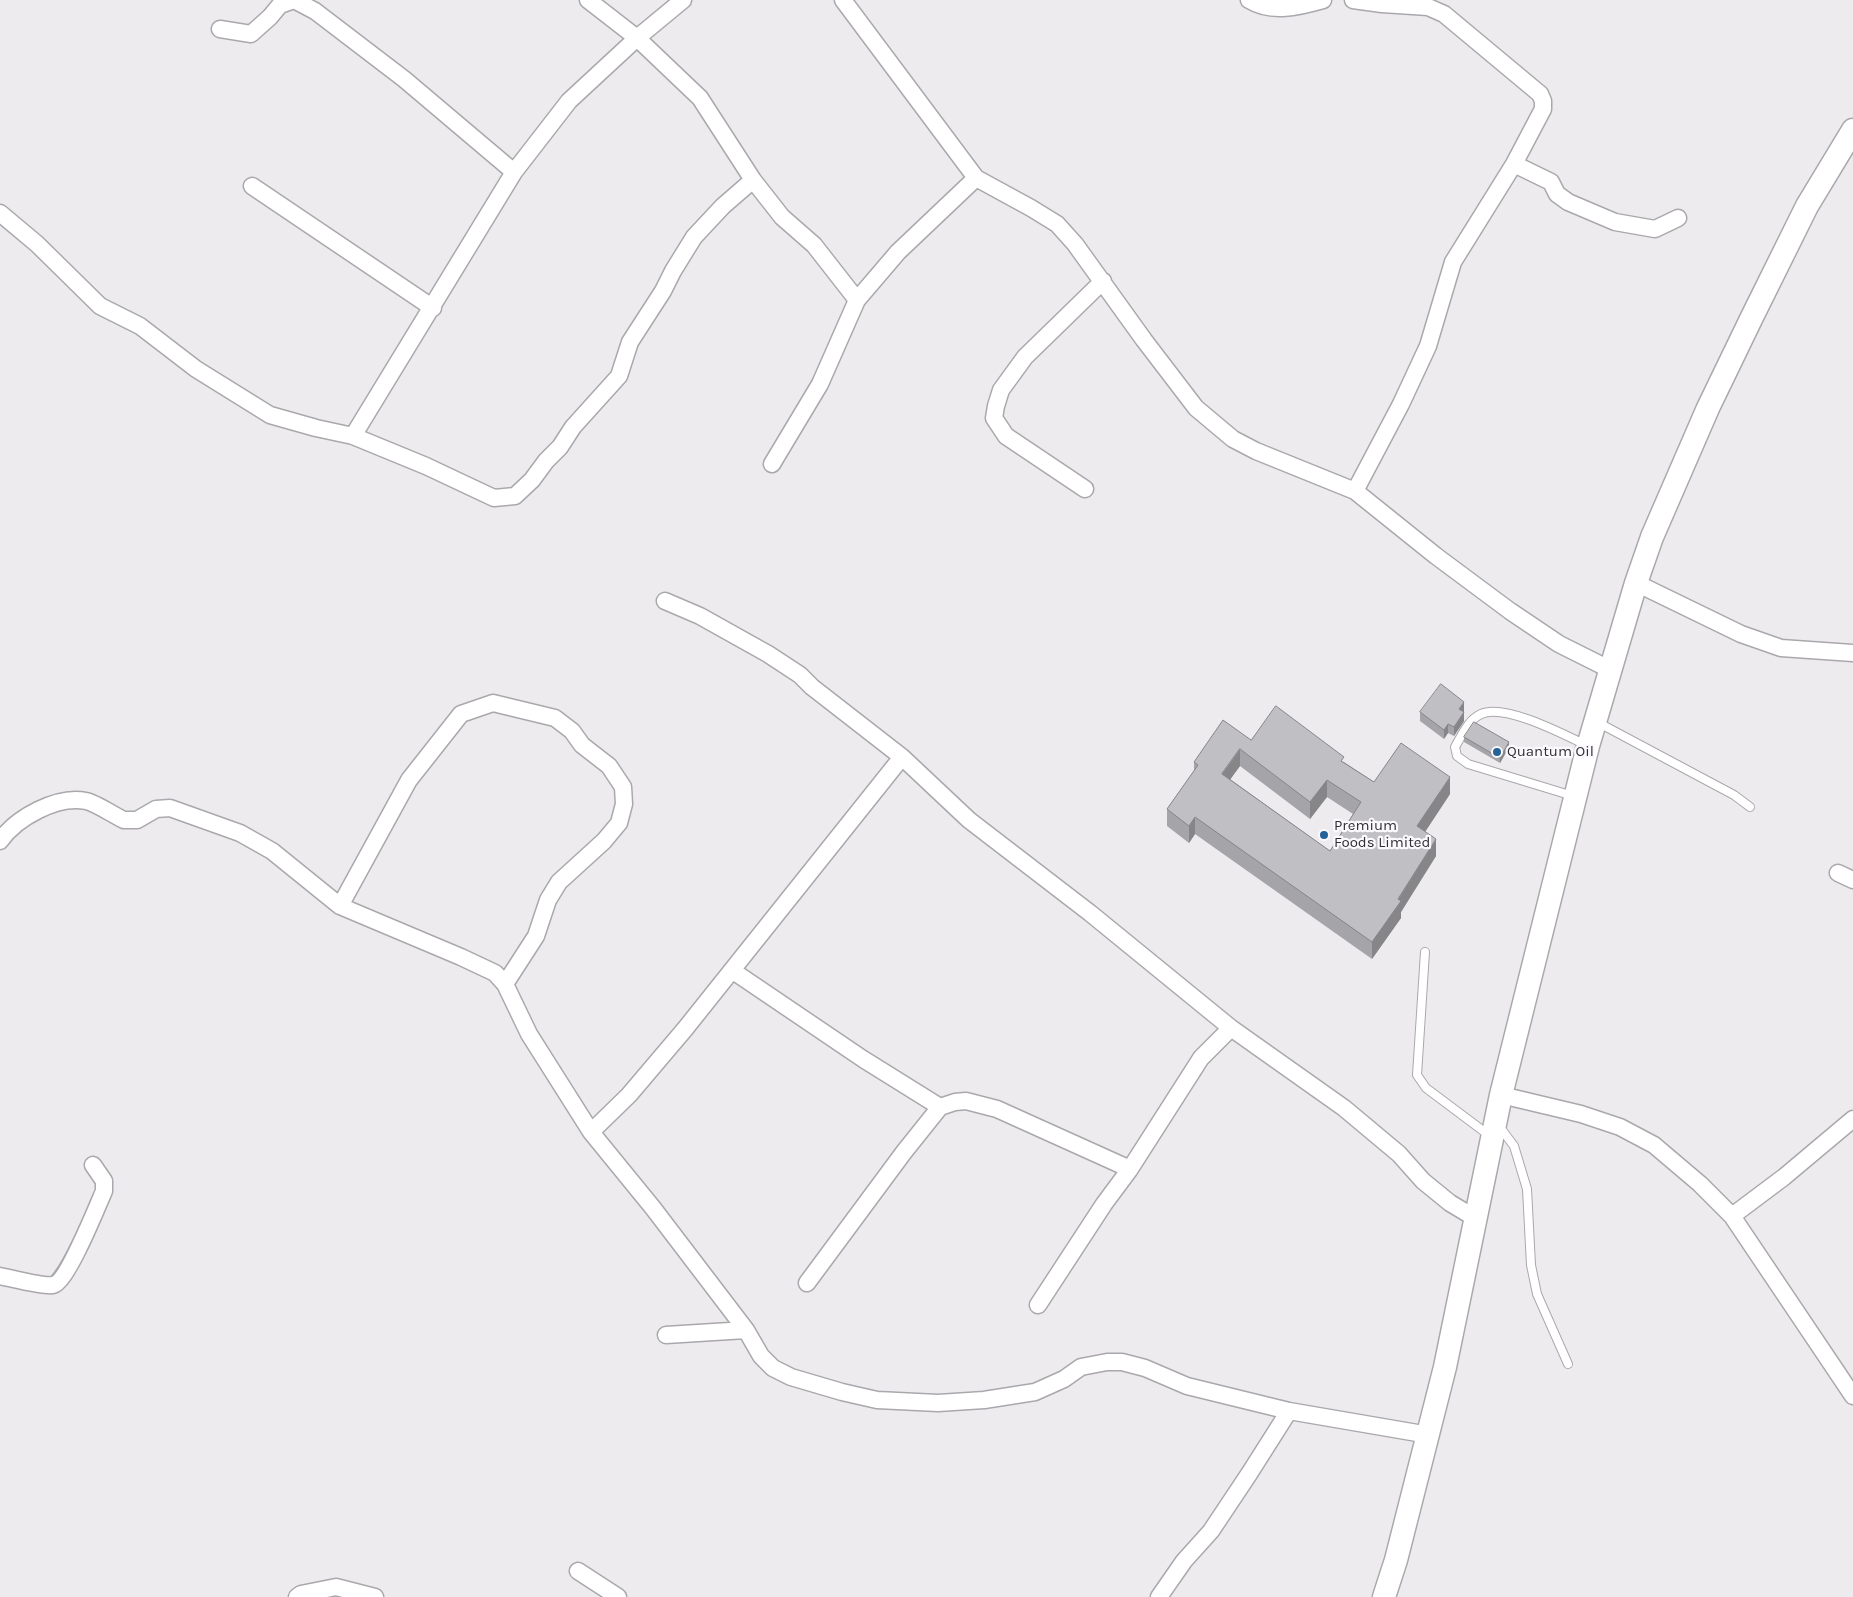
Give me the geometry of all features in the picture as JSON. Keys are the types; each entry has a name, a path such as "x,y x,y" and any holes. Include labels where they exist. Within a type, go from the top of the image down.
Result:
{"main road":[{"path":"1384,1597 1396,1560 1445,1367 1501,1095 1588,746 1636,583 1652,537 1697,433 1752,317 1807,206 1853,130"}],"street":[{"path":"220,28 251,34 280,5 294,0 315,11 404,79 514,172"},
{"path":"588,0 637,38 700,98 753,180 782,217 814,245 856,300"},
{"path":"353,436 433,308 514,172 569,101 637,38 683,0"},
{"path":"843,0 976,178 1057,224 1103,281 1144,340 1196,408 1233,439 1282,463 1310,472 1355,491 1436,556 1510,611 1559,644 1611,670"},
{"path":"1249,0 1269,8 1293,8 1322,0"},
{"path":"1355,0 1428,7 1444,14 1540,94 1544,101 1543,109 1514,164 1453,262 1428,346 1401,404 1355,491"},
{"path":"1514,164 1551,182 1557,194 1568,202 1615,222 1655,229 1678,218"},
{"path":"772,464 820,384 856,300 898,252 976,178"},
{"path":"0,214 37,244 100,306 140,326 196,369 270,415 353,436 426,466 494,498 515,496 532,480 546,461 560,447 573,427 619,376 630,342 663,291 694,237 723,206 753,180"},
{"path":"252,186 433,308"},
{"path":"1085,489 1006,436 994,418 1001,390 1025,356 1103,281"},
{"path":"1636,583 1741,634 1781,648 1853,652"},
{"path":"665,601 718,626 800,675 812,687 902,757 969,820 1090,913 1231,1028 1344,1108 1399,1154 1423,1181 1450,1203 1475,1218"},
{"path":"340,906 409,780 461,714 493,703 555,718 572,731 582,745 609,766 623,787 624,804 619,823 604,841 560,882 548,900 536,936 505,984"},
{"path":"591,1132 629,1095 732,971 902,757"},
{"path":"0,841 6,832 30,814 56,803 76,800 87,801 108,813 131,821 137,820 156,809 170,808 240,833 264,846 340,906 495,973 505,984 528,1034 591,1132 653,1208 746,1330 761,1356 773,1368 791,1377 878,1400 938,1403 984,1400 1035,1392 1064,1379 1081,1367 1107,1362 1122,1362 1145,1368 1187,1386 1288,1412 1429,1435"},
{"path":"732,971 863,1059 940,1107"},
{"path":"1038,1305 1202,1058 1231,1028"},
{"path":"1501,1095 1581,1114 1620,1127 1654,1145 1700,1184 1732,1216 1853,1396"},
{"path":"807,1283 898,1160 940,1107 966,1101 997,1109 1130,1169"},
{"path":"1732,1216 1784,1177 1853,1119"},
{"path":"0,1276 51,1286 60,1281 73,1259 104,1191 104,1181 93,1165"},
{"path":"666,1335 746,1330"},
{"path":"1159,1597 1184,1561 1211,1530 1288,1412"},
{"path":"578,1571 617,1597"},
{"path":"296,1597 301,1594 336,1587 375,1597"}],"lane":[{"path":"1576,797 1468,764 1457,756 1455,747 1470,721 1482,713 1497,712 1520,716 1588,746"},
{"path":"1596,721 1734,795 1750,807"},
{"path":"1425,952 1417,1075 1426,1088 1493,1129 1514,1146 1528,1189 1530,1265 1537,1294 1568,1364"}],"building":[{"path":"1441,684 1464,702 1459,709 1464,712 1454,727 1448,724 1444,730 1420,712"},
{"path":"1276,706 1344,757 1341,761 1374,782 1401,743 1450,777 1417,826 1436,839 1398,899 1401,901 1372,942 1195,817 1189,826 1167,809 1198,765 1194,762 1223,720 1251,740","holes":["1240,749 1310,802 1327,780 1361,802 1330,851 1222,774"]},
{"path":"1474,722 1509,742 1500,758 1464,737"}],"place":[{"name":"Quantum Oil","path":"1497,752"},
{"name":"Premium Foods Limited","path":"1324,835"}]}
